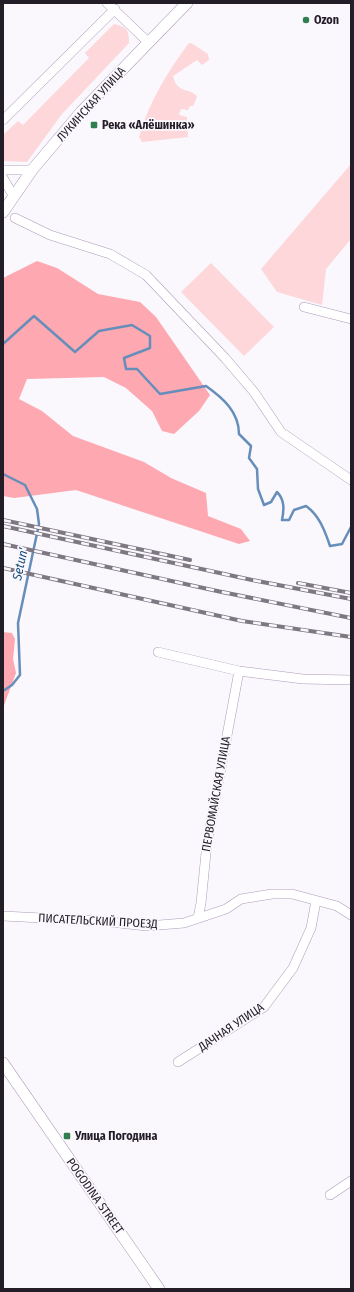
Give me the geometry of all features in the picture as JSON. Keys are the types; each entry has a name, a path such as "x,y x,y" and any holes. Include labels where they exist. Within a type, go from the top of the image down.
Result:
{"main road":[{"name":"ЛУКИНСКАЯ УЛИЦА","path":"3,212 32,170 81,112 187,3"},
{"name":"POGODINA STREET","path":"3,1063 159,1289"}],"street":[{"path":"107,3 148,42"},
{"path":"3,120 115,9"},
{"path":"3,170 32,170"},
{"path":"3,178 14,197"},
{"path":"15,218 50,236 110,254 146,275 225,358 254,392 281,432 351,480"},
{"path":"304,306 351,319"},
{"path":"158,652 239,671 303,679 351,680"},
{"name":"ПЕРВОМАЙСКАЯ УЛИЦА","path":"198,918 201,903 206,843 239,671"},
{"name":"ПИСАТЕЛЬСКИЙ ПРОЕЗД","path":"3,916 87,920 147,926 184,923 226,909 241,899 264,895 292,894 337,906 351,914"},
{"name":"ДАЧНАЯ УЛИЦА","path":"178,1062 264,1007 293,968 311,928 316,901"},
{"path":"330,1195 351,1181"}],"shaded area":[{"path":"114,24 122,26 128,32 129,43 62,114 27,162 3,161 3,135 18,121 23,125 89,58 85,53"},
{"path":"191,43 208,54 209,60 202,65 197,60 173,76 178,86 191,92 197,97 193,106 190,106 188,110 181,109 179,115 187,117 188,137 142,142 139,137 153,100 173,66 188,44"},
{"path":"351,164 351,239 326,269 322,305 277,292 261,269"},
{"path":"37,261 57,268 98,294 140,302 156,317 210,395 199,411 174,434 162,431 152,411 126,388 104,377 27,379 19,399 42,411 73,436 144,462 171,478 206,493 208,516 241,529 250,541 239,544 76,490 14,498 3,496 3,278"},
{"path":"211,263 274,327 244,356 181,292"},
{"path":"3,632 12,633 15,639 13,659 16,673 3,708"}],"waterway":[{"path":"3,344 34,316 75,352 99,331 132,325 150,336 150,348 124,358 126,369 137,369 160,394 206,386 218,395 233,412 239,434 251,446 249,458 257,469 258,489 264,505 271,502 277,492 283,502 282,520 289,520 294,510 306,506 315,514 324,529 330,546 342,544 351,527"},
{"name":"Setun'","path":"3,474 25,485 37,509 39,524 18,623 20,675 12,685 3,691"}],"railway":[{"path":"3,520 190,560"},
{"path":"3,526 252,580 351,599"},
{"path":"3,544 217,591 351,618"},
{"path":"3,568 242,621 351,637"},
{"path":"298,583 351,593"}],"place":[{"name":"Ozon","path":"306,20"},
{"name":"Река «Алёшинка»","path":"94,125"},
{"name":"Улица Погодина","path":"67,1136"}]}
